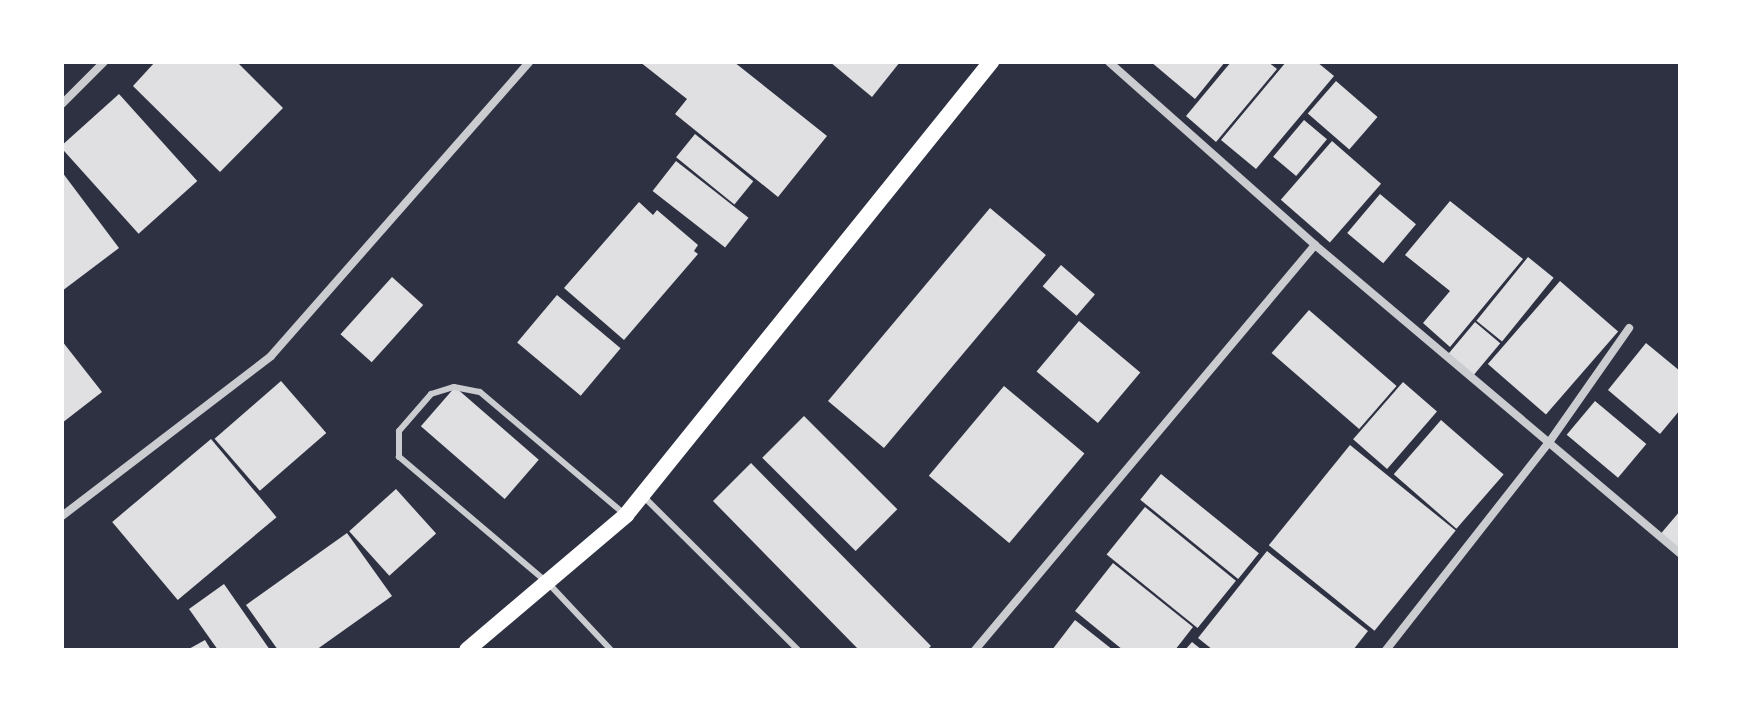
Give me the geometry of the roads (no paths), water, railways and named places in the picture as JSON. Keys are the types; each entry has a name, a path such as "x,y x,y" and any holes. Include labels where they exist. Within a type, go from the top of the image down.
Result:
{"main road":[{"path":"467,650 549,584 643,496 991,62"}],"street":[{"path":"62,104 104,62"},
{"path":"62,516 271,356 529,62"},
{"path":"1109,62 1315,245 1680,553"},
{"path":"975,650 1315,245"},
{"path":"1386,650 1550,441 1629,328"}],"lane":[{"path":"611,650 549,584 399,457 399,431 431,394 454,387 480,392 626,515"},
{"path":"643,496 798,650"}]}
